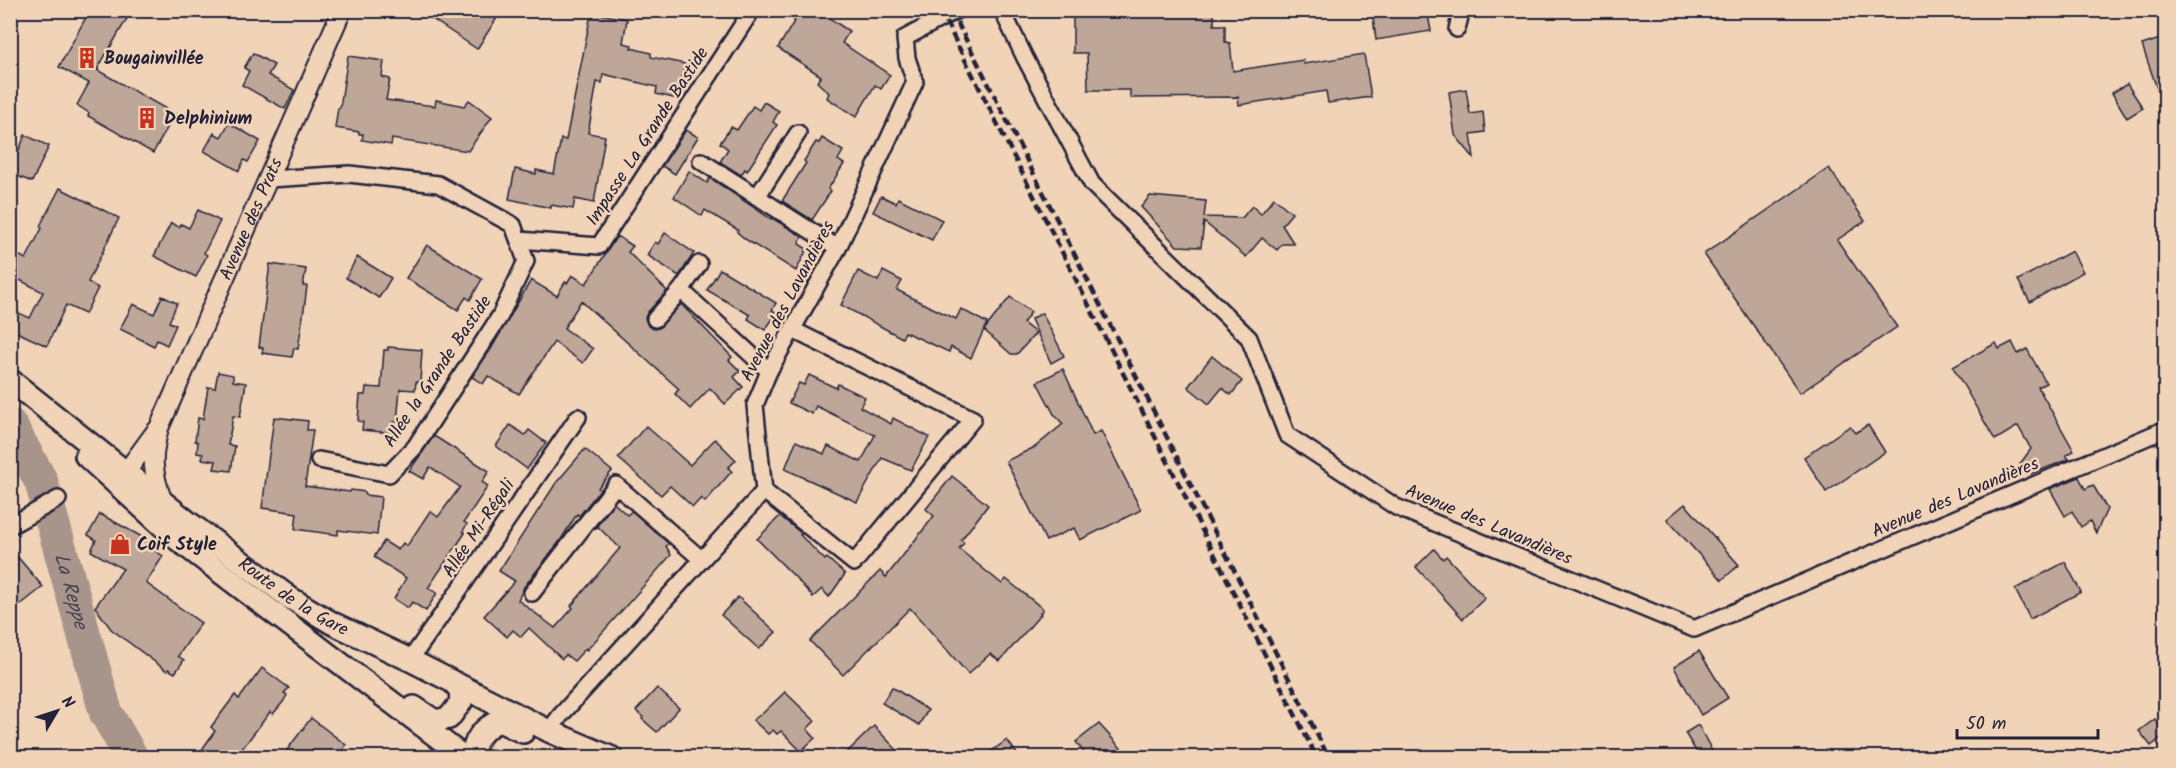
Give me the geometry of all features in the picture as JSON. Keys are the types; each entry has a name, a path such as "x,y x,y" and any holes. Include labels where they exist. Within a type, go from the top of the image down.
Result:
{"main road":[{"name":"Route de la Gare","path":"10,380 163,502 290,598 332,622 549,731 612,758"},
{"name":"Route de la Gare","path":"10,387 178,540 465,758"},
{"path":"336,660 337,649 341,642 401,655"},
{"path":"398,708 413,707 435,721 449,718 460,702 460,690 454,683"},
{"path":"473,758 474,745 478,738 489,726 499,722 533,736 549,731"}],"street":[{"name":"Avenue des Prats","path":"163,502 153,467 159,428 342,10"},
{"name":"Impasse La Grande Bastide","path":"519,240 599,246 752,10"},
{"name":"Avenue des Lavandières","path":"764,491 755,405 769,371 838,248 915,82 906,58 904,38 957,10"},
{"name":"Avenue des Lavandières","path":"1002,10 1092,184 1249,338 1287,435 1396,507 1694,629 2166,429"},
{"path":"1457,29 1460,18 1458,10"},
{"path":"757,196 798,133"},
{"path":"701,161 838,248"},
{"path":"268,179 349,174 438,184 513,225 519,240"},
{"name":"Allée la Grande Bastide","path":"320,460 389,474 415,447 500,316 526,261 519,240"},
{"path":"655,319 681,290 699,264"},
{"path":"681,290 769,371"},
{"path":"549,731 560,716 764,491 854,563 973,419 793,330"},
{"name":"Allée Mi-Régali","path":"401,655 462,586 578,417"},
{"name":"Avenue des Prats","path":"126,472 159,428"},
{"path":"126,472 124,478 129,495"},
{"path":"532,593 616,485 701,559"},
{"path":"11,525 58,499"}],"building":[{"path":"90,10 132,10 97,70 175,114 153,153 88,116 89,113 77,105 89,83 59,67"},
{"path":"419,10 502,10 477,49"},
{"path":"782,10 817,10 849,31 842,43 890,75 881,89 875,85 856,117 827,98 829,93 817,82 821,76 778,48 795,20"},
{"path":"1372,10 1427,10 1431,31 1376,40"},
{"path":"1073,12 1214,12 1214,25 1225,25 1225,42 1230,43 1233,71 1303,60 1304,64 1364,54 1371,97 1328,103 1326,91 1239,105 1238,97 1130,98 1130,90 1088,90 1087,53 1073,53"},
{"path":"594,13 627,19 623,43 632,45 631,48 651,53 651,57 685,64 678,99 656,94 657,87 603,74 602,83 597,82 588,133 605,136 594,203 575,199 573,209 551,205 551,208 509,199 515,169 536,174 536,170 554,174 561,139 566,140 590,19 593,19"},
{"path":"2166,37 2166,105 2163,106 2142,45"},
{"path":"253,53 274,65 268,75 294,90 285,109 242,85 249,71 244,68"},
{"path":"348,56 384,61 382,77 390,79 386,100 435,106 436,100 464,106 469,100 492,117 468,151 392,139 391,145 362,140 363,134 359,132 335,128"},
{"path":"2127,84 2143,108 2127,118 2112,93"},
{"path":"1466,89 1470,114 1483,112 1485,132 1471,134 1474,158 1455,135 1449,92"},
{"path":"764,102 779,111 773,122 777,125 747,171 745,169 741,175 720,162 728,149 720,143 731,127 737,130 753,106 759,110"},
{"path":"229,123 260,141 248,162 244,160 239,171 204,151 214,133 221,137"},
{"path":"686,130 698,137 675,174 662,166"},
{"path":"25,135 49,146 32,182 10,173"},
{"path":"822,138 843,151 838,160 844,164 828,189 831,191 812,220 782,201 806,163 804,161 816,142 819,143"},
{"path":"1829,168 1865,221 1837,240 1897,327 1800,393 1704,254"},
{"path":"689,171 707,183 710,178 771,219 802,236 799,244 807,249 796,271 745,239 737,232 738,230 705,210 702,216 674,197"},
{"path":"60,188 119,218 88,282 98,288 85,314 66,305 47,346 10,329 10,320 14,311 30,318 43,292 10,275 10,251 26,259"},
{"path":"881,196 896,203 898,198 942,220 932,240 873,212"},
{"path":"1150,196 1206,201 1204,217 1242,218 1252,206 1261,214 1274,198 1292,213 1282,225 1294,244 1282,244 1277,250 1262,238 1246,257 1204,222 1201,247 1177,246 1141,207"},
{"path":"198,210 220,221 204,253 207,255 196,277 154,256 171,223 189,228"},
{"path":"665,233 694,253 679,276 647,255 655,242 658,244"},
{"path":"617,236 633,246 628,252 667,291 647,313 645,318 648,326 654,329 659,328 681,304 732,357 729,360 740,371 734,377 743,387 725,404 710,388 690,409 675,394 679,389 581,301 564,328 593,349 583,363 554,342 519,394 488,376 483,384 472,377 531,280 557,296 572,275 586,284"},
{"path":"427,245 482,279 470,300 466,297 458,310 406,278"},
{"path":"2072,251 2083,272 2030,302 2018,280"},
{"path":"357,257 391,278 379,298 346,278"},
{"path":"270,264 306,269 303,286 307,286 298,349 294,348 292,357 262,353 263,348 259,347"},
{"path":"720,269 776,303 772,310 777,313 765,330 748,319 750,315 707,290"},
{"path":"858,271 878,281 883,271 902,281 897,290 920,302 956,319 961,309 987,323 971,358 951,347 949,352 905,332 902,338 841,305"},
{"path":"162,296 177,303 169,322 176,325 167,345 157,340 154,346 120,329 133,304 154,314"},
{"path":"1010,297 1031,312 1023,323 1036,333 1017,354 1011,354 984,330"},
{"path":"1042,313 1064,356 1051,363 1031,319"},
{"path":"2012,342 2018,354 2027,349 2046,383 2038,387 2074,451 2066,455 2069,459 2031,474 2020,464 2031,449 2018,426 1995,440 1953,367 1996,343 1999,349"},
{"path":"388,347 422,350 420,382 416,382 415,390 400,389 397,422 393,422 392,433 362,430 363,422 358,421 360,395 365,395 366,387 381,388 384,350 388,350"},
{"path":"1212,356 1242,381 1231,395 1222,388 1209,404 1188,387"},
{"path":"1063,369 1093,435 1101,431 1141,510 1080,540 1074,528 1046,541 1006,461 1035,447 1063,424 1054,414 1037,382"},
{"path":"218,372 233,375 233,381 246,383 240,417 233,416 228,445 235,446 231,471 214,469 216,461 202,459 203,454 197,453 198,442 195,441 198,418 203,419 208,387 215,388"},
{"path":"809,375 836,388 838,384 865,397 860,407 891,424 893,418 929,437 911,470 882,458 857,502 785,469 796,441 824,454 828,446 861,462 875,435 816,406 812,414 789,403 799,383 804,385"},
{"path":"274,417 308,421 307,430 313,430 305,486 365,492 365,495 381,497 377,535 338,530 338,535 295,529 297,513 262,508"},
{"path":"510,425 525,435 529,430 546,443 527,469 496,446"},
{"path":"1868,425 1885,452 1826,492 1804,457 1850,426 1855,433"},
{"path":"646,426 690,465 715,439 736,460 728,468 732,471 705,502 701,498 693,507 670,486 661,495 618,458"},
{"path":"434,436 489,471 482,482 488,486 464,522 467,524 463,531 465,533 428,588 437,593 426,611 412,602 408,608 394,599 406,578 374,557 384,541 398,550 403,543 407,546 430,511 438,517 460,487 430,467 423,479 409,471"},
{"path":"585,449 612,471 579,516 577,514 560,541 524,587 518,600 555,628 620,548 598,527 594,530 614,503 627,515 632,511 669,544 666,546 671,555 587,650 586,648 574,661 566,655 562,659 529,628 521,637 513,630 507,637 484,616 515,581 499,571 556,483"},
{"path":"952,476 988,505 961,540 964,543 959,549 1002,584 1006,579 1043,609 1041,614 1000,661 990,654 968,674 910,608 843,675 810,641 880,571 886,577 934,516 926,509"},
{"path":"2079,477 2085,489 2093,485 2107,509 2096,533 2090,521 2081,527 2072,511 2065,516 2050,489"},
{"path":"1685,504 1739,565 1722,580 1667,519"},
{"path":"100,514 157,545 154,550 163,556 146,583 201,623 178,656 184,660 175,673 168,669 167,671 111,629 95,607 123,569 91,551 96,540 88,535"},
{"path":"780,516 802,534 800,535 825,560 827,558 845,574 829,597 822,589 813,597 757,539"},
{"path":"10,548 43,587 10,613"},
{"path":"1434,549 1443,559 1446,556 1485,598 1463,619 1416,567"},
{"path":"2065,562 2081,592 2030,619 2015,589"},
{"path":"738,597 776,632 759,649 721,615"},
{"path":"1699,651 1728,698 1701,715 1674,667"},
{"path":"262,668 289,688 284,693 287,695 283,702 273,714 270,712 235,758 196,758 215,731 211,727 235,695 239,699"},
{"path":"892,687 928,710 919,725 882,703"},
{"path":"657,688 679,708 657,732 636,711"},
{"path":"785,692 815,721 807,729 815,738 801,751 781,731 777,734 773,730 768,734 753,720"},
{"path":"311,718 346,745 337,758 281,758"},
{"path":"2155,719 2166,734 2151,746 2139,731"},
{"path":"1099,724 1130,758 1088,758 1076,742"},
{"path":"1698,725 1716,758 1700,758 1685,733"},
{"path":"874,726 897,750 890,758 841,758"},
{"path":"1007,740 1020,758 982,758"}],"waterway":[{"name":"La Reppe","path":"10,425 41,481 106,713 132,758"}],"railway":[{"path":"940,10 1317,758"},
{"path":"951,10 1329,758"}],"place":[{"name":"Bougainvillée","path":"87,58"},
{"name":"Delphinium","path":"147,118"},
{"name":"Coif Style","path":"120,544"}]}
